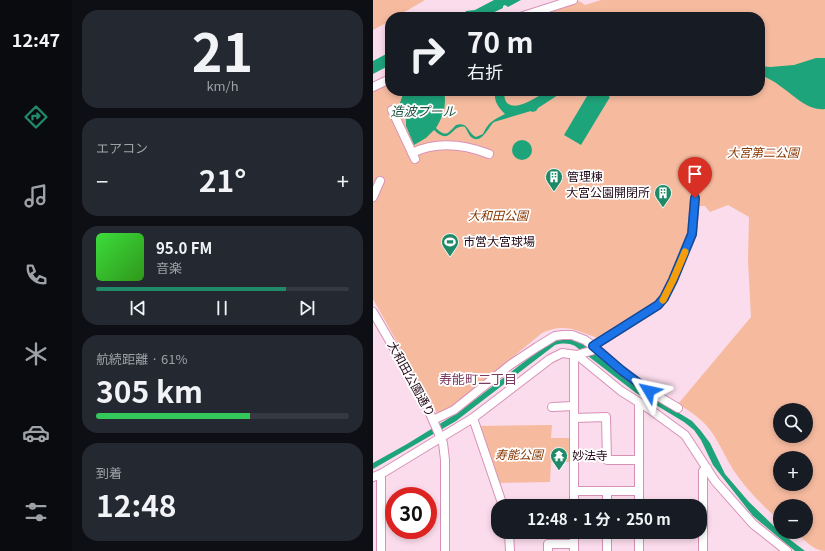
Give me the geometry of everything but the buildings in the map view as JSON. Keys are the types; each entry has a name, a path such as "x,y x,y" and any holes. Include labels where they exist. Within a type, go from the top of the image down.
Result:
{"street":[{"path":"536,12 573,0"},
{"path":"373,87 385,81"},
{"path":"392,110 413,156 421,149 444,145 467,146 489,154"},
{"path":"373,197 380,181"},
{"path":"576,355 595,347 658,305 664,298 692,234 695,198"},
{"name":"大和田公園通り","path":"373,312 424,400 441,436"},
{"path":"435,423 454,410 510,365 555,336 573,335 585,340 649,391 678,408"},
{"path":"381,551 377,476 473,418 549,359 562,353 576,355 621,391 648,408 685,435 715,481 753,524 787,551"},
{"path":"574,499 574,406 576,355"},
{"path":"639,403 639,499"},
{"path":"552,407 574,406"},
{"path":"574,418 606,417 607,460 639,460"},
{"path":"473,418 501,499"},
{"path":"441,436 445,460 445,551"},
{"path":"703,551 703,471 707,468"},
{"path":"574,491 639,491"},
{"path":"607,491 607,499"},
{"path":"509,539 509,551"},
{"path":"607,539 607,551"},
{"path":"639,539 639,551"},
{"path":"548,551 548,544 574,547"}],"green space":[{"path":"373,0 425,0 405,12 385,12 385,24 373,30"},
{"path":"601,0 825,0 825,551 813,547 803,539 813,539 813,499 773,499 773,515 744,485 706,425 678,404 751,317 748,260 749,217 728,205 710,212 705,206 698,206 684,251 657,302 597,338 576,330 563,328 557,328 542,333 452,407 441,413 436,412 373,299 373,91 385,85 385,96 765,96 765,12 544,12 579,1 585,5"},
{"name":"寿能公園","path":"552,425 551,438 570,438 570,462 551,462 550,482 499,483 479,426"}],"water":[{"path":"494,0 521,0 508,7 505,5 503,8 495,12 466,12 475,10"},
{"path":"385,55 385,68 373,74 373,61"},
{"path":"816,58 825,58 825,109 812,108 765,77 765,66 794,65"},
{"name":"造波プール","path":"402,96 444,96 444,111 436,128 445,134 456,125 460,124 466,126 476,137 483,134 487,126 492,121 505,114 497,104 495,96 505,96 507,103 516,106 538,96 556,96 538,108 536,111 531,111 494,122 481,138 474,139 470,136 465,127 460,127 444,136 440,135 434,130 426,138 414,145 406,126 406,119 398,109"},
{"path":"587,96 610,97 581,145 564,135"},
{"path":"522,140 529,143 532,150 529,157 522,160 515,157 512,150 515,143"},
{"path":"564,337 576,339 656,399 692,421 710,443 725,474 749,502 773,525 773,533 753,516 713,465 701,440 694,430 684,422 636,393 575,346 568,344 555,345 456,421 373,469 373,463 459,412 551,341"},
{"path":"781,539 789,539 805,551 795,551"}],"slow traffic":[{"path":"663,300 685,252"}],"place":[{"name":"管理棟","path":"554,192"},
{"name":"大宮公園開閉所","path":"663,208"},
{"name":"市営大宮球場","path":"450,257"},
{"name":"妙法寺","path":"559,471"}],"district":[{"name":"寿能町二丁目","path":"478,379"}],"route":[{"path":"649,391 593,346 658,305 664,298 692,234 695,198"}],"park label":[{"name":"大宮第二公園","path":"763,153"},
{"name":"大和田公園","path":"498,216"}]}
